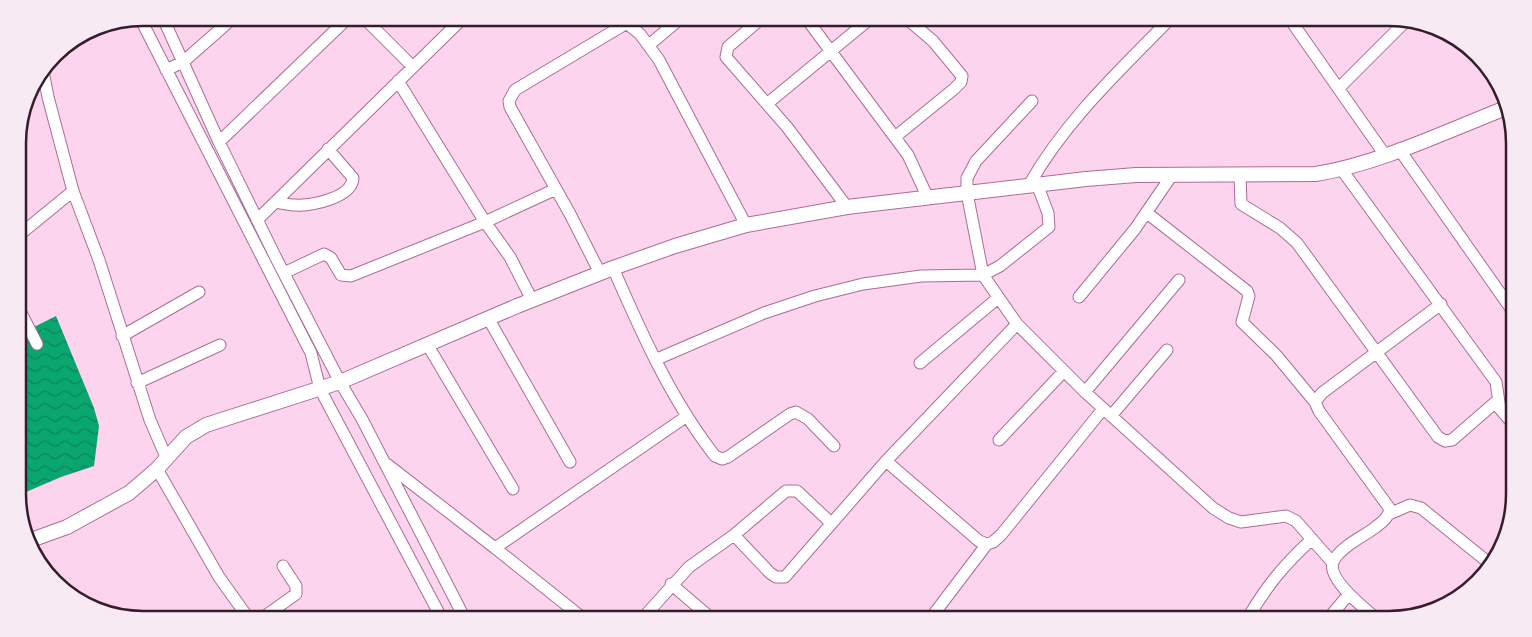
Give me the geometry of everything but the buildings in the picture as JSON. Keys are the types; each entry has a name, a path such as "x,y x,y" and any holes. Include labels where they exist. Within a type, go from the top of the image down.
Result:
{"street":[{"path":"812,26 908,155 927,196"},
{"path":"768,103 861,26"},
{"path":"895,137 961,82 962,76 932,41 915,26"},
{"path":"1033,184 1044,158 1061,134 1163,26"},
{"path":"1298,26 1385,155"},
{"path":"144,27 311,353 320,389 396,529 437,611"},
{"path":"167,27 219,142 257,220 340,382 385,463 460,611"},
{"path":"166,70 183,62 223,27"},
{"path":"219,142 339,27"},
{"path":"373,27 412,66"},
{"path":"257,220 454,27"},
{"path":"600,273 510,107 510,96 522,86 614,27"},
{"path":"631,27 649,45 707,148 746,225"},
{"path":"649,45 671,27"},
{"path":"752,27 728,47 726,57 768,103 847,207"},
{"path":"1339,88 1400,27"},
{"path":"45,80 73,191 99,260 137,383 166,457"},
{"path":"398,81 485,222 510,257 532,300"},
{"path":"1032,101 970,169 967,178 966,193 983,275 998,298 1017,324 1085,392 1213,508 1229,518 1241,522 1286,516 1296,522 1332,562 1332,570 1349,594 1367,610"},
{"path":"35,539 67,527 129,493 157,469 186,436 206,425 340,382 488,318 600,273 675,246 746,225 847,207 1033,184 1136,175 1284,176 1342,170 1501,110"},
{"path":"275,202 311,205 325,202 349,188 353,178 328,149"},
{"path":"1399,149 1506,302"},
{"path":"1342,170 1496,382 1500,409 1506,416"},
{"path":"1079,296 1147,213 1172,175"},
{"path":"1240,175 1241,204 1280,228 1297,243 1433,431 1445,442 1452,440 1498,400"},
{"path":"657,359 764,314 815,296 864,284 921,276 983,275 1020,252 1049,227 1048,212 1033,184"},
{"path":"284,273 324,254 331,258 341,275 351,276 485,222 556,189"},
{"path":"27,229 73,191"},
{"path":"1147,213 1247,291 1249,296 1242,322 1276,356 1315,402 1319,411 1387,504 1389,514"},
{"path":"614,268 637,322 687,416 715,456 722,459 796,412 808,419 834,446"},
{"path":"1085,392 1179,280"},
{"path":"122,336 199,292"},
{"path":"920,363 998,298"},
{"path":"1315,402 1322,394 1441,304"},
{"path":"488,318 570,462"},
{"path":"26,324 37,344"},
{"path":"734,535 770,573 776,577 785,577 886,461 1017,324"},
{"path":"427,344 513,488"},
{"path":"137,383 220,345"},
{"path":"937,610 987,544 993,542 1001,535 1107,413 1167,350"},
{"path":"999,440 1064,370"},
{"path":"495,548 687,416"},
{"path":"886,461 979,541 987,544"},
{"path":"385,463 574,611"},
{"path":"157,469 219,577 243,611"},
{"path":"649,611 689,567 734,535 786,491 792,489 801,494 831,523"},
{"path":"1332,562 1340,553 1380,524 1389,514 1410,505 1421,508 1485,560"},
{"path":"396,529 413,519"},
{"path":"1253,610 1269,583 1281,568 1312,539"},
{"path":"273,611 296,594 296,586 283,566"},
{"path":"672,584 702,611"},
{"path":"1336,610 1349,594"}],"water":[{"path":"56,316 94,408 99,426 94,466 61,477 26,492 26,336 34,327"}]}
